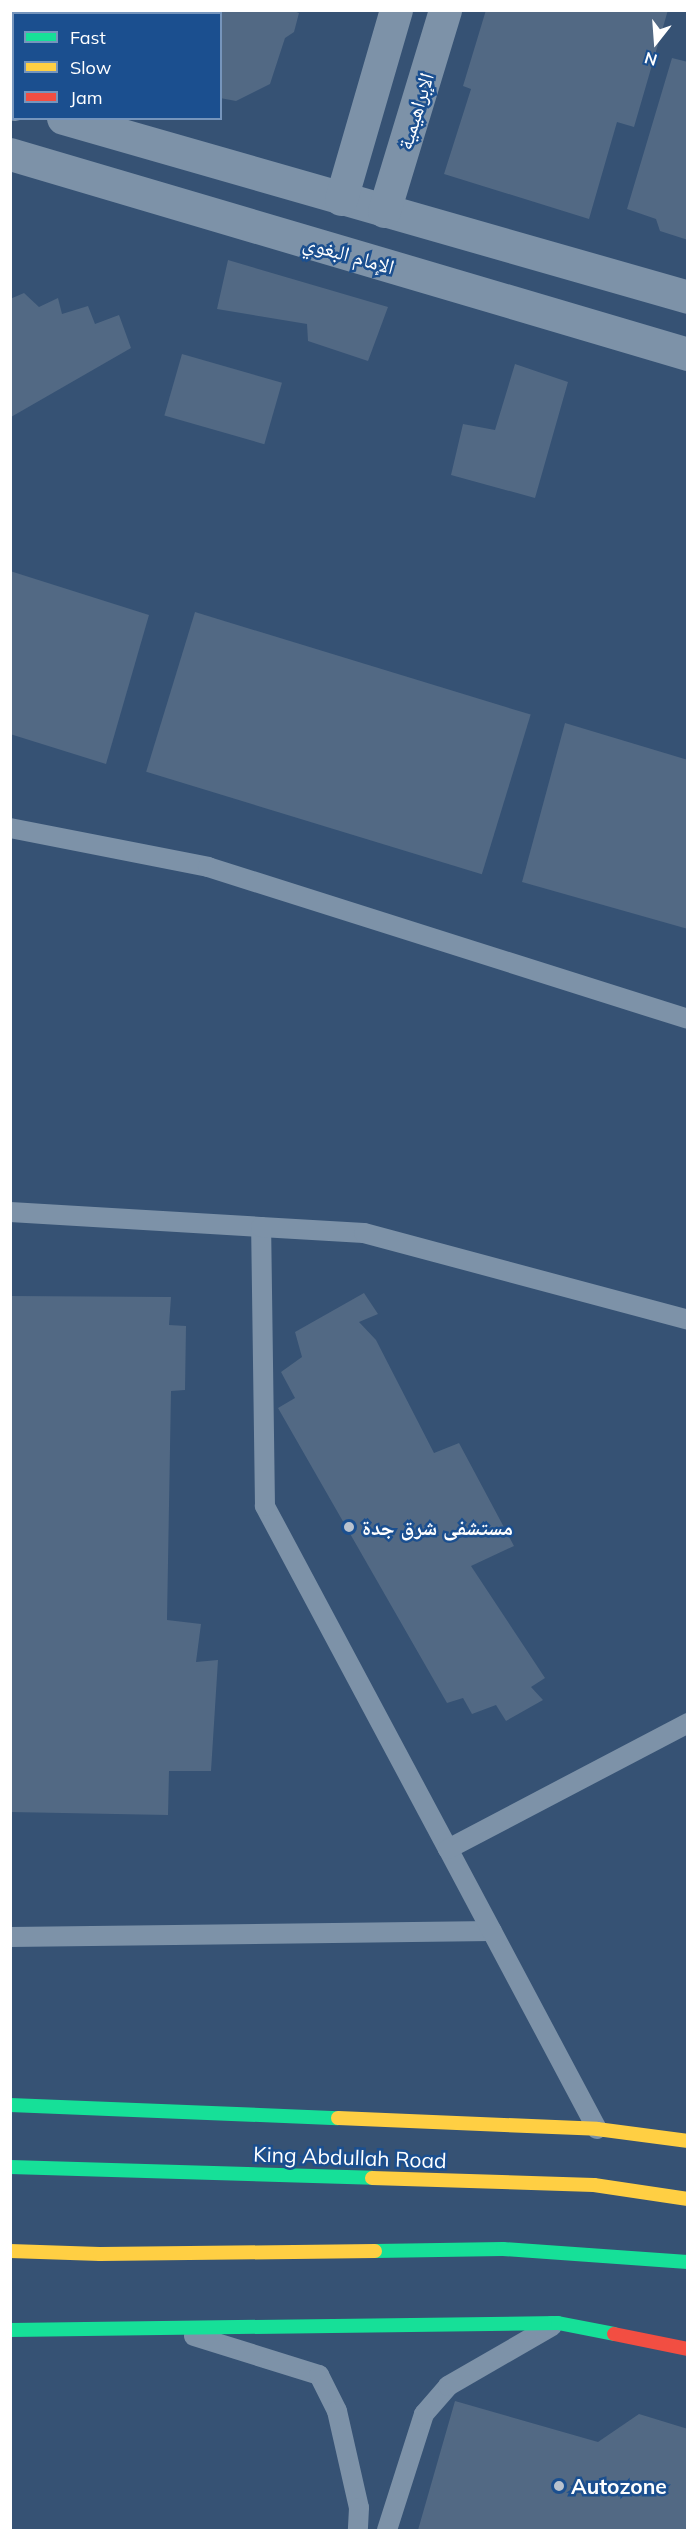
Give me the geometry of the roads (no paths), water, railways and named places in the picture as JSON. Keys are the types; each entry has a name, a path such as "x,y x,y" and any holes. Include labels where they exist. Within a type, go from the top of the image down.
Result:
{"main road":[{"name":"King Abdullah Road","path":"10,2105 597,2129 687,2141"},
{"name":"King Abdullah Road","path":"10,2167 594,2185 687,2199"},
{"path":"10,2251 100,2254 503,2249 687,2262"},
{"path":"10,2330 558,2323 687,2349"}],"street":[{"path":"341,199 396,10"},
{"name":"الإبراهيمية","path":"384,211 445,10"},
{"path":"70,120 687,297"},
{"name":"الإمام البغوي","path":"10,154 687,354"}],"lane":[{"path":"10,828 208,867 687,1019"},
{"path":"10,1212 364,1233 687,1320"},
{"path":"261,1227 265,1506 597,2129"},
{"path":"448,1849 687,1722"},
{"path":"10,1937 492,1931"},
{"path":"387,2530 423,2414 448,2386 558,2323"},
{"path":"168,2329 319,2375 337,2411 359,2508 358,2530"}],"place":[{"name":"مستشفى شرق جدة","path":"349,1527"},
{"name":"Autozone","path":"559,2486"}]}
